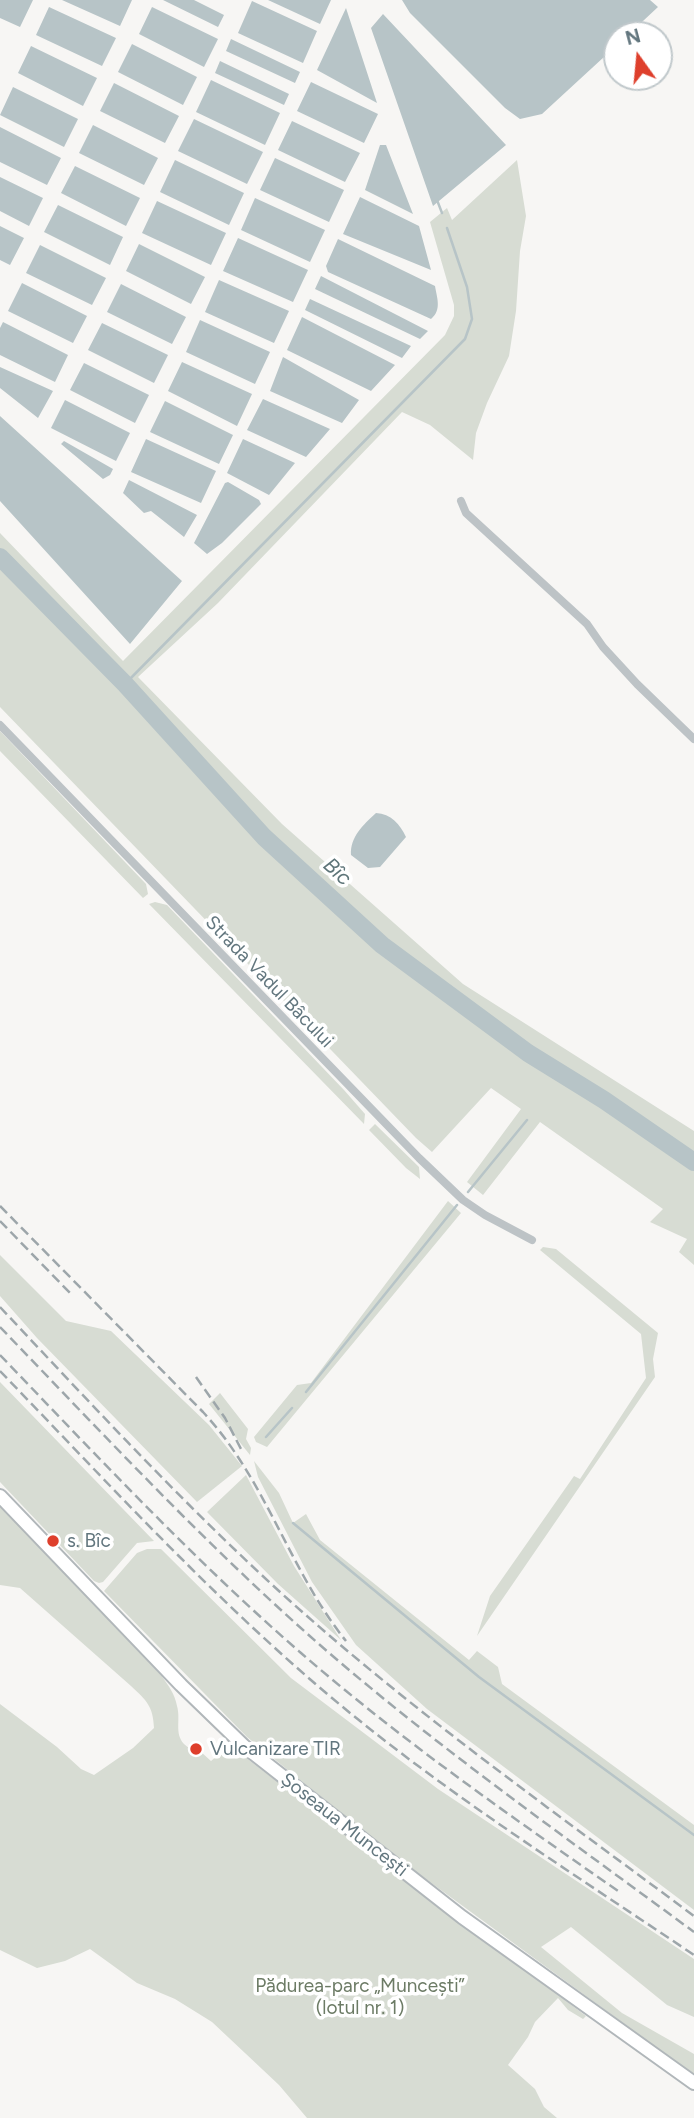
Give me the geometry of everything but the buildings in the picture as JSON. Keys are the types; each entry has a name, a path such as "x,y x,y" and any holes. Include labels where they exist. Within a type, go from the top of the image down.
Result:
{"main road":[{"name":"Șoseaua Muncești","path":"0,1496 181,1685 244,1746 462,1917 694,2083"}],"street":[{"path":"461,501 466,513 587,624 603,647 694,739"},
{"name":"Strada Vadul Bâcului","path":"0,725 419,1158 463,1200 532,1240"}],"green space":[{"path":"517,160 526,216 520,251 516,311 509,356 476,433 473,460 430,425 402,412 218,603 138,677 282,824 463,984 694,1131 694,1265 679,1252 687,1239 650,1222 663,1209 540,1122 483,1195 467,1182 521,1109 491,1088 432,1152 0,707 0,533 123,661 445,335 454,316 454,305 430,222 447,208 452,220"},
{"path":"0,731 146,884 148,894 143,898 0,751"},
{"path":"155,902 167,905 344,1090 365,1114 364,1124 149,904"},
{"path":"375,1124 419,1167 420,1179 369,1130"},
{"path":"448,1201 461,1213 267,1447 256,1442 254,1437 297,1385 311,1383"},
{"path":"543,1247 556,1249 658,1333 653,1359 655,1377 477,1636 490,1596 574,1476 580,1479 646,1378 641,1334 540,1250"},
{"path":"0,1255 66,1321 111,1331 209,1425 242,1466 197,1502 37,1338 0,1296"},
{"path":"0,1382 154,1541 137,1543 103,1582 94,1581 0,1482"},
{"path":"220,1393 248,1429 246,1439 251,1448 250,1455 209,1404"},
{"path":"254,1461 279,1493 293,1523 306,1514 320,1540 469,1660 477,1651 498,1667 502,1684 694,1825 694,1910 427,1709 356,1645 312,1582 258,1477"},
{"path":"246,1475 294,1566 341,1640 278,1584 207,1512"},
{"name":"Pădurea-parc „Muncești” (lotul nr. 1)","path":"0,1506 161,1675 175,1698 178,1731 186,1745 198,1755 201,1752 211,1761 217,1756 237,1751 586,2016 583,2019 568,2010 558,1998 535,2022 508,2065 535,2089 544,2107 557,2118 307,2118 279,2085 212,2022 175,1999 137,1983 90,1949 65,1961 37,1968 0,1950 0,1704 57,1747 81,1769 94,1775 133,1748 154,1728 148,1704 131,1686 20,1588 0,1585"},
{"path":"147,1549 161,1549 291,1678 438,1789 694,1959 694,2017 667,2005 571,1927 541,1947 622,2013 694,2054 694,2075 393,1855 247,1737 104,1591 137,1553"}],"shaded area":[{"path":"0,0 33,0 20,27 0,18"},
{"path":"62,0 132,0 120,26"},
{"path":"163,0 194,0 224,15 218,27"},
{"path":"268,0 331,0 320,24"},
{"path":"402,0 650,0 658,7 643,21 603,21 603,58 542,114 520,119 505,108 410,13"},
{"path":"252,1 317,31 303,63 238,33"},
{"path":"49,7 116,38 102,66 36,35"},
{"path":"152,7 218,39 204,67 139,34"},
{"path":"346,8 377,103 317,70"},
{"path":"383,14 506,145 433,206 371,28"},
{"path":"231,39 300,72 295,83 226,51"},
{"path":"132,44 197,77 183,105 118,72"},
{"path":"31,46 97,78 83,106 18,73"},
{"path":"220,61 289,94 284,105 215,73"},
{"path":"211,80 280,113 265,145 196,112"},
{"path":"311,82 378,114 364,143 297,111"},
{"path":"114,83 179,116 165,143 100,111"},
{"path":"13,87 78,119 64,147 0,115"},
{"path":"194,119 263,152 247,184 178,151"},
{"path":"292,121 360,153 345,182 278,150"},
{"path":"93,125 158,158 144,185 79,153"},
{"path":"0,127 61,158 47,185 0,162"},
{"path":"380,145 386,145 413,214 365,190"},
{"path":"275,158 344,190 329,222 260,190"},
{"path":"175,160 244,193 229,225 160,192"},
{"path":"75,166 140,198 126,226 61,193"},
{"path":"0,177 43,198 29,226 0,211"},
{"path":"360,197 419,226 431,270 343,234"},
{"path":"255,198 325,230 310,262 241,230"},
{"path":"157,201 226,233 211,265 142,233"},
{"path":"58,205 123,237 110,265 44,232"},
{"path":"0,226 24,238 10,265 0,260"},
{"path":"238,238 308,270 293,302 223,271"},
{"path":"338,239 435,286 437,312 431,319 328,272 326,266"},
{"path":"139,244 205,277 191,304 126,271"},
{"path":"40,245 106,278 92,305 26,273"},
{"path":"321,276 428,331 420,339 315,289"},
{"path":"219,280 289,311 274,343 205,312"},
{"path":"22,283 87,316 73,343 8,311"},
{"path":"121,284 186,317 172,344 107,312"},
{"path":"310,299 411,346 402,358 305,310"},
{"path":"302,317 395,365 371,391 287,350"},
{"path":"200,320 270,352 255,384 186,352"},
{"path":"3,322 68,355 55,382 0,355 0,328"},
{"path":"102,323 168,355 154,383 88,350"},
{"path":"283,357 359,400 342,423 270,391"},
{"path":"182,362 252,394 237,426 168,391"},
{"path":"84,363 149,395 135,423 70,390"},
{"path":"0,367 53,391 38,418 0,388"},
{"path":"263,399 330,429 306,457 247,430"},
{"path":"65,400 130,433 116,461 51,428"},
{"path":"165,401 233,435 219,464 150,432"},
{"path":"0,416 182,581 130,644 0,501"},
{"path":"146,439 216,471 201,503 131,472"},
{"path":"243,439 295,463 269,495 227,473"},
{"path":"64,441 113,469 110,475 103,479 61,444"},
{"path":"129,480 197,515 184,537 151,511 144,513 123,493"},
{"path":"228,482 259,500 261,504 222,543 207,554 194,543 225,483"},
{"path":"376,813 394,820 406,837 380,867 368,868 351,855 351,849 358,832"}],"waterway":[{"path":"437,200 442,213"},
{"path":"125,684 465,339 472,319 467,287 447,228"},
{"name":"Bîc","path":"0,557 125,684 264,837 382,945 528,1053 604,1100 694,1162"},
{"path":"468,1192 527,1120"},
{"path":"306,1392 457,1205"},
{"path":"266,1437 292,1408"},
{"path":"293,1523 479,1677 694,1835"}],"railway":[{"path":"0,1206 203,1412 225,1439 261,1496 326,1614 346,1641"},
{"path":"0,1221 71,1294"},
{"path":"0,1307 178,1494 290,1601 438,1724 694,1916"},
{"path":"0,1327 197,1529 320,1645 457,1757 694,1932"},
{"path":"0,1355 185,1545 301,1653 417,1746 618,1891"},
{"path":"0,1371 203,1580 332,1698 464,1799 694,1955"},
{"path":"196,1377 225,1418 242,1451"}],"place":[{"name":"s. Bîc","path":"53,1541"},
{"name":"Vulcanizare TIR","path":"196,1749"}]}
